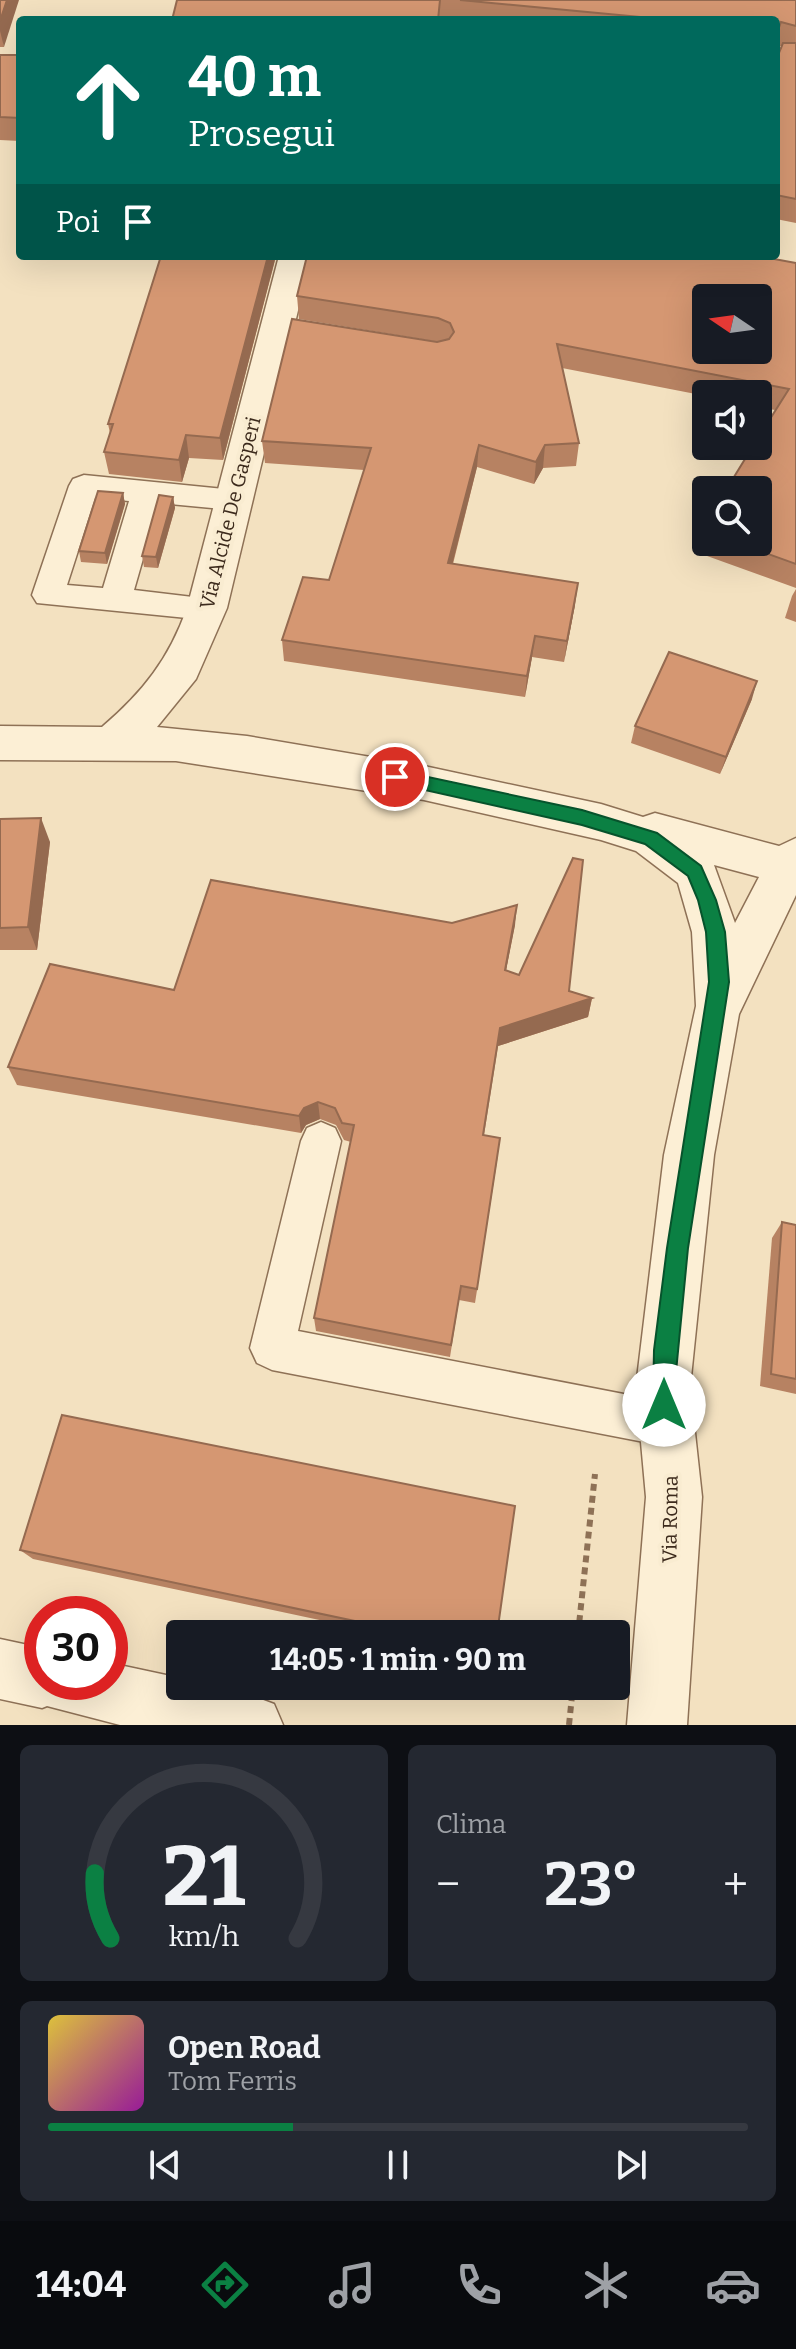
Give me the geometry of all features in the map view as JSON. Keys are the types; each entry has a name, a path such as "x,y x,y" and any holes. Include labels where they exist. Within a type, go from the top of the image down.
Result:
{"street":[{"name":"Via Alcide De Gasperi","path":"113,742 173,685 193,649 207,608 233,499 292,330 295,260"},
{"path":"0,743 176,744 307,761 792,861"},
{"path":"601,822 651,838 695,871 715,932 719,982 716,1014"},
{"name":"Via Roma","path":"657,1725 674,1497 665,1424 665,1350 689,1155 716,1014 792,861"},
{"path":"0,1669 24,1674"},
{"path":"128,1697 253,1725"}],"lane":[{"path":"207,608 48,595 84,486 233,499"},
{"path":"115,601 147,492"},
{"path":"321,1141 272,1348 665,1424"}],"path":[{"path":"579,1620 595,1474"},
{"path":"569,1725 572,1700"}],"building":[{"path":"0,0 7,0 0,21"},
{"path":"177,0 440,0 438,16 173,16"},
{"path":"460,0 796,0 796,26 781,22 780,25 780,16 630,16"},
{"path":"783,43 796,43 796,199 780,196 780,50"},
{"path":"0,55 16,55 16,118 0,117"},
{"path":"160,260 267,260 220,438 186,435 179,460 104,452 113,424 108,424"},
{"path":"306,260 780,260 796,263 796,564 772,555 772,476 735,476 744,460 772,460 772,416 789,389 772,386 772,380 743,380 557,344 579,443 545,445 536,462 479,445 448,563 578,583 567,641 535,636 527,676 282,640 303,577 329,580 371,448 262,441 292,319 437,342 449,339 454,332 450,323 438,318 297,296"},
{"path":"98,491 123,493 105,553 79,551"},
{"path":"159,495 173,497 156,557 142,556"},
{"path":"669,652 757,681 726,757 635,726"},
{"path":"41,818 28,927 0,928 0,819"},
{"path":"573,858 583,860 569,991 592,998 500,1028 483,1135 500,1138 477,1289 461,1286 451,1345 314,1318 354,1125 342,1123 335,1108 318,1102 304,1108 299,1116 8,1067 50,964 174,990 211,880 452,923 517,905 505,970 519,975"},
{"path":"782,1222 796,1225 796,1379 771,1374"},
{"path":"62,1415 515,1506 499,1620 350,1620 20,1550"}],"route":[{"path":"395,777 601,822 651,838 695,871 715,932 719,982 716,1014 689,1155 665,1350 664,1405"}]}
